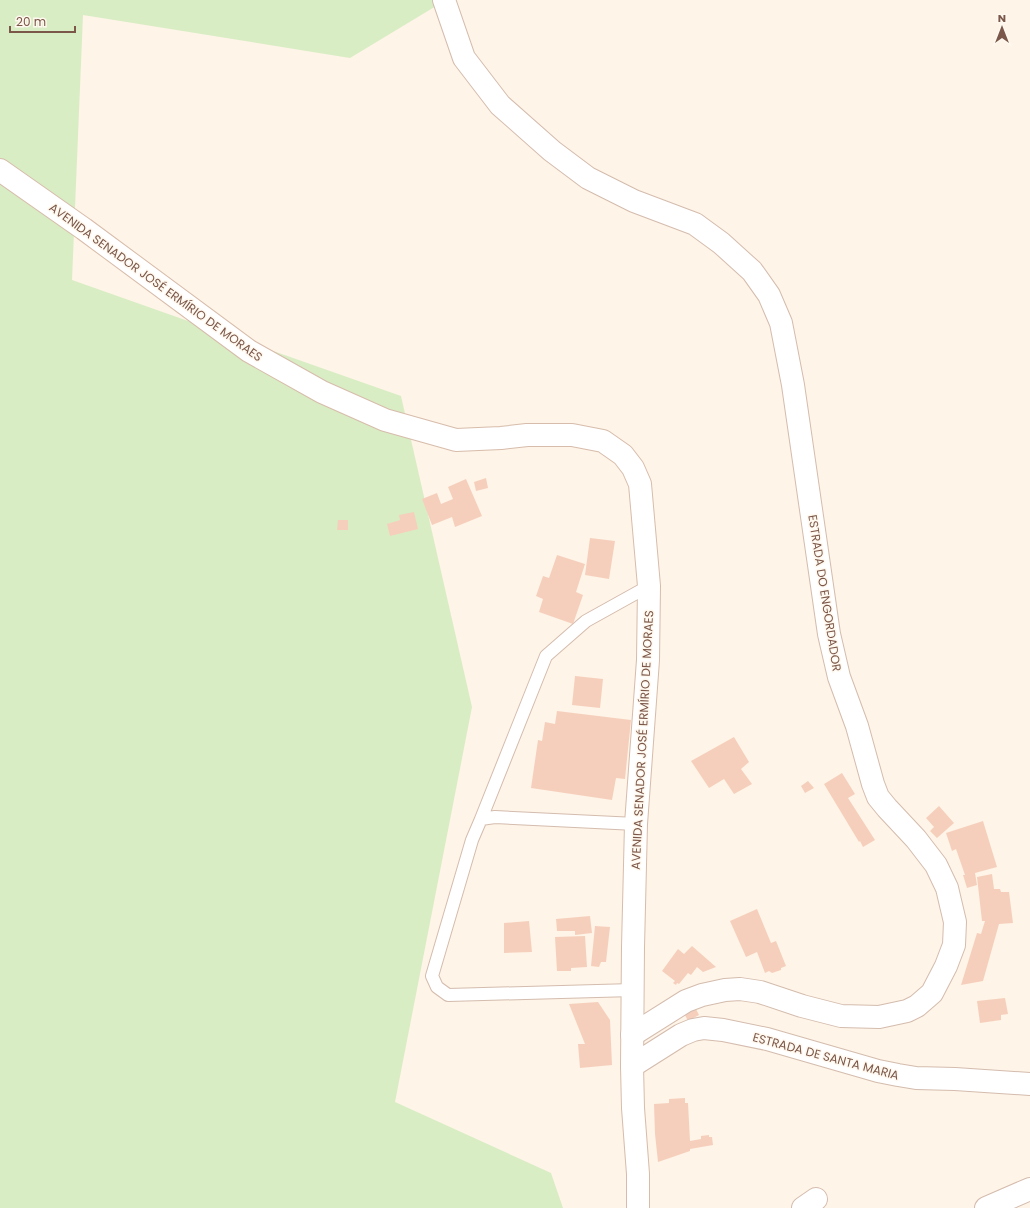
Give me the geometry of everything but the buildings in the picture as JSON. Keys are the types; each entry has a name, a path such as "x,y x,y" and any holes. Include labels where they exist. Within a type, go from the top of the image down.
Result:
{"street":[{"name":"ESTRADA DO ENGORDADOR","path":"444,0 464,58 500,106 552,151 588,178 634,201 695,224 721,243 752,271 769,295 781,323 793,385 829,634 839,677 857,726 878,797 886,808 916,839 936,865 947,888 955,922 954,946 946,966 932,993 917,1006 907,1011 879,1016 840,1016 802,1006 760,992 740,989 725,990 702,995 686,1001 632,1035"},
{"name":"AVENIDA SENADOR JOSÉ ERMÍRIO DE MORAES","path":"0,170 84,229 249,351 322,392 385,420 456,440 527,435 572,435 603,441 623,455 633,468 640,484 649,586 648,660 636,824 632,1035 633,1108 638,1174 638,1208"},
{"name":"ESTRADA DE SANTA MARIA","path":"632,1066 681,1035 692,1030 704,1028 723,1030 767,1039 878,1071 898,1075 916,1078 1030,1084"},
{"path":"986,1208 1030,1189"}],"lane":[{"path":"633,990 448,995 437,987 432,976 472,840 546,656 586,621 649,586"},
{"path":"481,819 495,817 636,824"}],"green space":[{"path":"0,0 446,0 350,58 83,15 72,280 401,396 472,707 395,1102 551,1173 563,1208 0,1208"}]}
